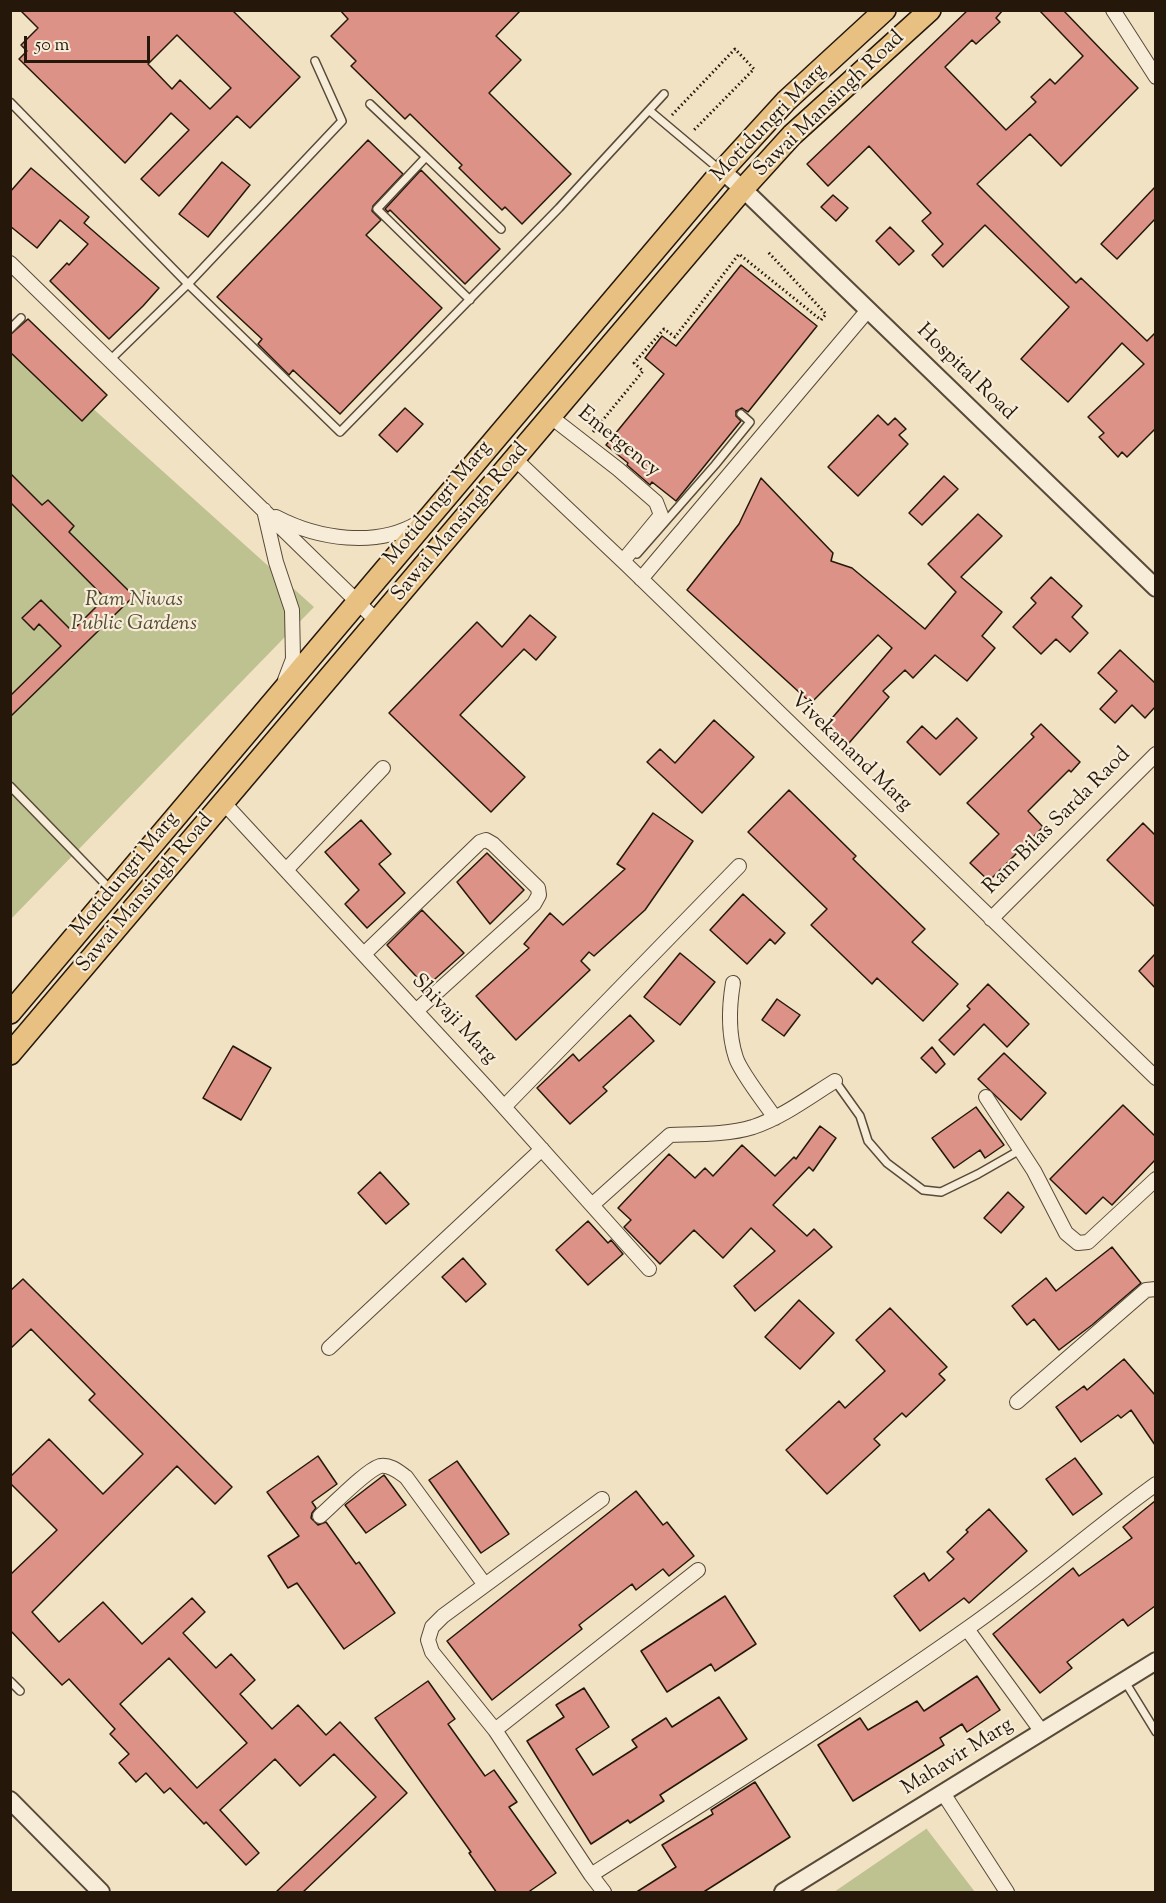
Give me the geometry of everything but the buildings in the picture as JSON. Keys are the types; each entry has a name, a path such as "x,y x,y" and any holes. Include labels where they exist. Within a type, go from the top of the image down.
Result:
{"main road":[{"name":"Motidungri Marg","path":"10,1013 722,171 786,101 885,10"},
{"name":"Sawai Mansingh Road","path":"10,1054 743,189 792,135 930,10"}],"street":[{"path":"1113,10 1155,77"},
{"name":"Hospital Road","path":"722,171 1155,588"},
{"path":"10,263 377,621"},
{"path":"641,579 867,310"},
{"name":"Emergency","path":"551,417 656,502 661,515 625,563"},
{"name":"Vivekanand Marg","path":"515,459 1155,1078"},
{"path":"263,510 296,527 332,537 385,536 405,531 428,517"},
{"path":"263,510 276,562 292,610 294,659 279,693"},
{"name":"Ram Bilas Sarda Raod","path":"991,919 1155,754"},
{"path":"286,870 383,768"},
{"name":"Shivaji Marg","path":"224,802 649,1269"},
{"path":"364,954 480,842 486,840 493,844 537,888 539,895 534,904 416,1011"},
{"path":"504,1107 739,866"},
{"path":"734,983 729,1005 731,1036 736,1060 774,1118"},
{"path":"592,1205 670,1135 706,1134 752,1127 774,1118 835,1082"},
{"path":"986,1097 1034,1171 1065,1233 1078,1243 1088,1242 1155,1179"},
{"path":"329,1348 542,1149"},
{"path":"1017,1402 1146,1290 1155,1289"},
{"path":"320,1516 367,1475 381,1466 393,1467 406,1477 485,1585"},
{"path":"591,1875 856,1704 967,1629 1021,1590 1155,1484"},
{"path":"602,1499 443,1616 432,1627 428,1640 432,1652 495,1730 603,1893"},
{"path":"495,1730 698,1570"},
{"path":"967,1629 1042,1732"},
{"name":"Mahavir Marg","path":"783,1893 1155,1661"},
{"path":"943,1793 1007,1893"},
{"path":"10,1800 101,1893"}],"lane":[{"path":"110,360 188,284 342,121 315,61"},
{"path":"10,102 188,284 339,432 470,300 664,94"},
{"path":"370,104 501,229"},
{"path":"650,111 722,171"},
{"path":"426,157 377,209 470,300"},
{"path":"10,329 21,318"},
{"path":"625,563 715,465 750,422 741,414"},
{"path":"10,786 112,891"},
{"path":"835,1082 860,1116 868,1141 886,1162 923,1190 941,1192 1020,1150"},
{"path":"1124,1680 1155,1732"},
{"path":"10,1681 20,1691"}],"path":[{"path":"665,123 735,49 754,69 694,130"},
{"path":"584,442 643,371 634,363 664,329 675,336 739,254 821,320 826,314 768,252"}],"green space":[{"name":"Ram Niwas Public Gardens","path":"11,335 314,607 11,919"},
{"path":"926,1829 975,1892 834,1892"}]}
